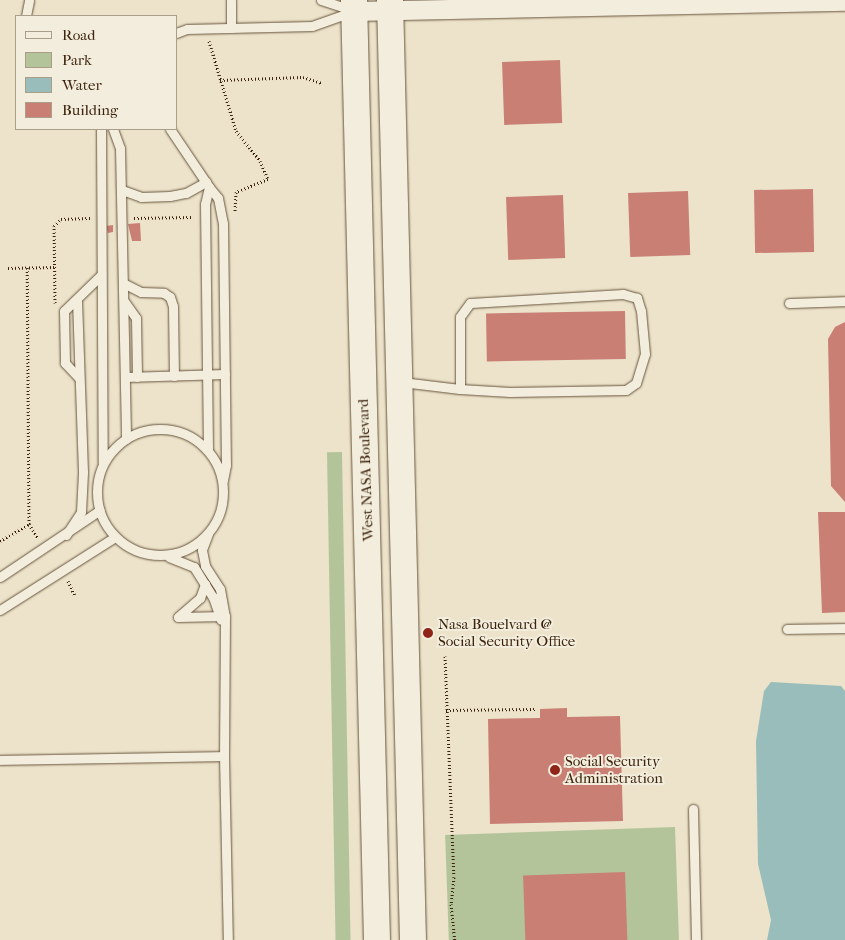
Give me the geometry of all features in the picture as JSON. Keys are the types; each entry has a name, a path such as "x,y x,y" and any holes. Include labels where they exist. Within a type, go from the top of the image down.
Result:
{"main road":[{"name":"West NASA Boulevard","path":"354,5 377,940"},
{"path":"390,5 413,940"},
{"path":"367,490 401,489"}],"street":[{"path":"354,5 845,1"}],"lane":[{"path":"26,15 29,0"},
{"path":"231,0 231,28"},
{"path":"321,0 354,5"},
{"path":"178,32 187,29 312,26 354,5"},
{"path":"100,130 103,466 98,480 100,510 115,537 128,548 181,559 194,567 222,617"},
{"path":"113,130 120,148 122,190 126,439"},
{"path":"171,130 208,185 222,210 226,465 222,482 221,510 202,550 205,566 220,588 225,632 224,756 228,940"},
{"path":"122,190 141,197 170,196 186,193 208,185"},
{"path":"208,185 205,204 208,450 222,482"},
{"path":"79,378 65,363 64,311 101,275"},
{"path":"123,283 140,292 164,293 170,297 173,306 174,376"},
{"path":"399,381 460,389 510,392 626,390 636,383 645,354 641,311 637,298 623,294 470,302 460,317 460,389"},
{"path":"66,535 81,512 77,299"},
{"path":"124,301 136,318 137,377"},
{"path":"790,303 845,301"},
{"path":"125,377 225,374"},
{"path":"103,466 126,439 151,430 178,431 194,439 208,450"},
{"path":"0,577 66,535 100,510"},
{"path":"162,555 179,553 208,534"},
{"path":"0,610 115,537"},
{"path":"205,584 200,598 178,616 222,617"},
{"path":"787,629 845,628"},
{"path":"0,760 224,756"},
{"path":"693,809 696,940"}],"path":[{"path":"207,37 236,131 260,161 268,180 236,192 236,209 233,216 229,216"},
{"path":"220,80 303,77 322,83"},
{"path":"128,218 199,217"},
{"path":"55,306 56,223 61,219 94,218"},
{"path":"27,267 29,524 41,542"},
{"path":"8,268 54,267"},
{"path":"0,541 29,524"},
{"path":"65,576 75,596"},
{"path":"445,656 454,877 451,904 455,940"},
{"path":"446,710 536,709"}],"green space":[{"path":"327,452 342,452 351,940 336,940"},
{"path":"675,827 679,940 449,940 445,835"}],"water":[{"path":"771,682 841,686 845,691 845,940 767,940 771,920 758,864 756,741 764,691"}],"building":[{"path":"560,60 562,123 504,125 502,62"},
{"path":"813,189 814,252 755,253 754,190"},
{"path":"688,191 690,255 630,257 628,193"},
{"path":"563,195 565,258 508,260 506,197"},
{"path":"140,223 141,241 132,241 128,224"},
{"path":"113,225 113,232 108,233 106,226"},
{"path":"625,311 626,359 487,361 486,313"},
{"path":"845,322 845,502 831,486 828,339 835,327"},
{"path":"818,512 845,512 845,612 822,613"},
{"name":"Social Security Administration","path":"567,708 567,717 620,716 623,821 490,824 488,719 540,718 540,709"},
{"path":"625,872 627,940 525,940 523,876"}],"place":[{"name":"Nasa Bouelvard @ Social Security Office","path":"428,633"},
{"name":"Social Security Administration","path":"555,770"}]}
